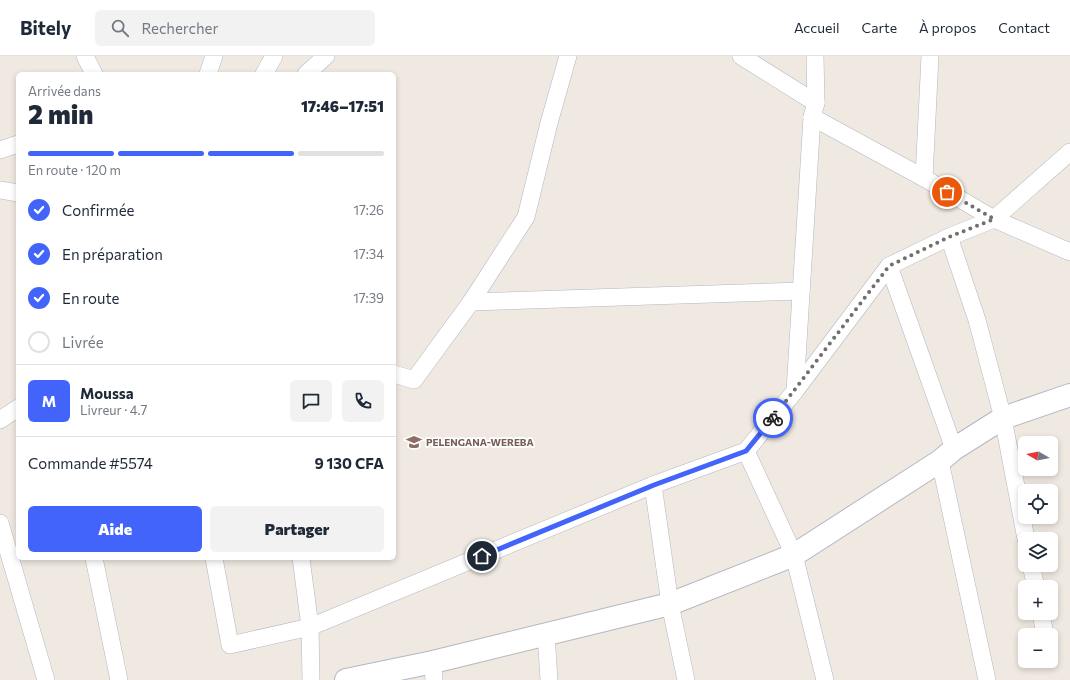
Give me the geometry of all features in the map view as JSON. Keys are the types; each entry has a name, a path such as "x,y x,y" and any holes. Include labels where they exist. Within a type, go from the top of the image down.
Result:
{"street":[{"path":"85,56 93,72"},
{"path":"209,72 214,56"},
{"path":"265,72 274,56"},
{"path":"308,72 326,56"},
{"path":"396,375 414,380 471,302 526,217 549,123 568,56"},
{"path":"741,56 814,110 924,178 994,219 1070,252"},
{"path":"795,391 814,110 815,56"},
{"path":"924,178 934,58"},
{"path":"0,150 16,145"},
{"path":"214,560 230,645 310,627 654,485 746,451 795,391 889,266 949,237 994,219 1070,152"},
{"path":"0,190 16,192"},
{"path":"949,237 977,320 1003,418 1025,532"},
{"path":"889,266 947,455 987,680"},
{"path":"471,302 801,291"},
{"path":"346,680 433,671 546,634 670,604 794,555 1003,418 1070,395"},
{"path":"0,420 16,409"},
{"path":"746,451 794,555 825,680"},
{"path":"654,485 670,604 686,680"},
{"path":"0,523 46,680"},
{"path":"94,560 119,680"},
{"path":"301,560 310,627 311,680"},
{"path":"546,634 549,680"}],"way so far":[{"path":"773,418 889,266 949,237 994,219 947,192"}],"place":[{"name":"PELENGANA-WEREBA","path":"414,442"}],"route":[{"path":"482,556 654,485 746,451 773,418"}]}
